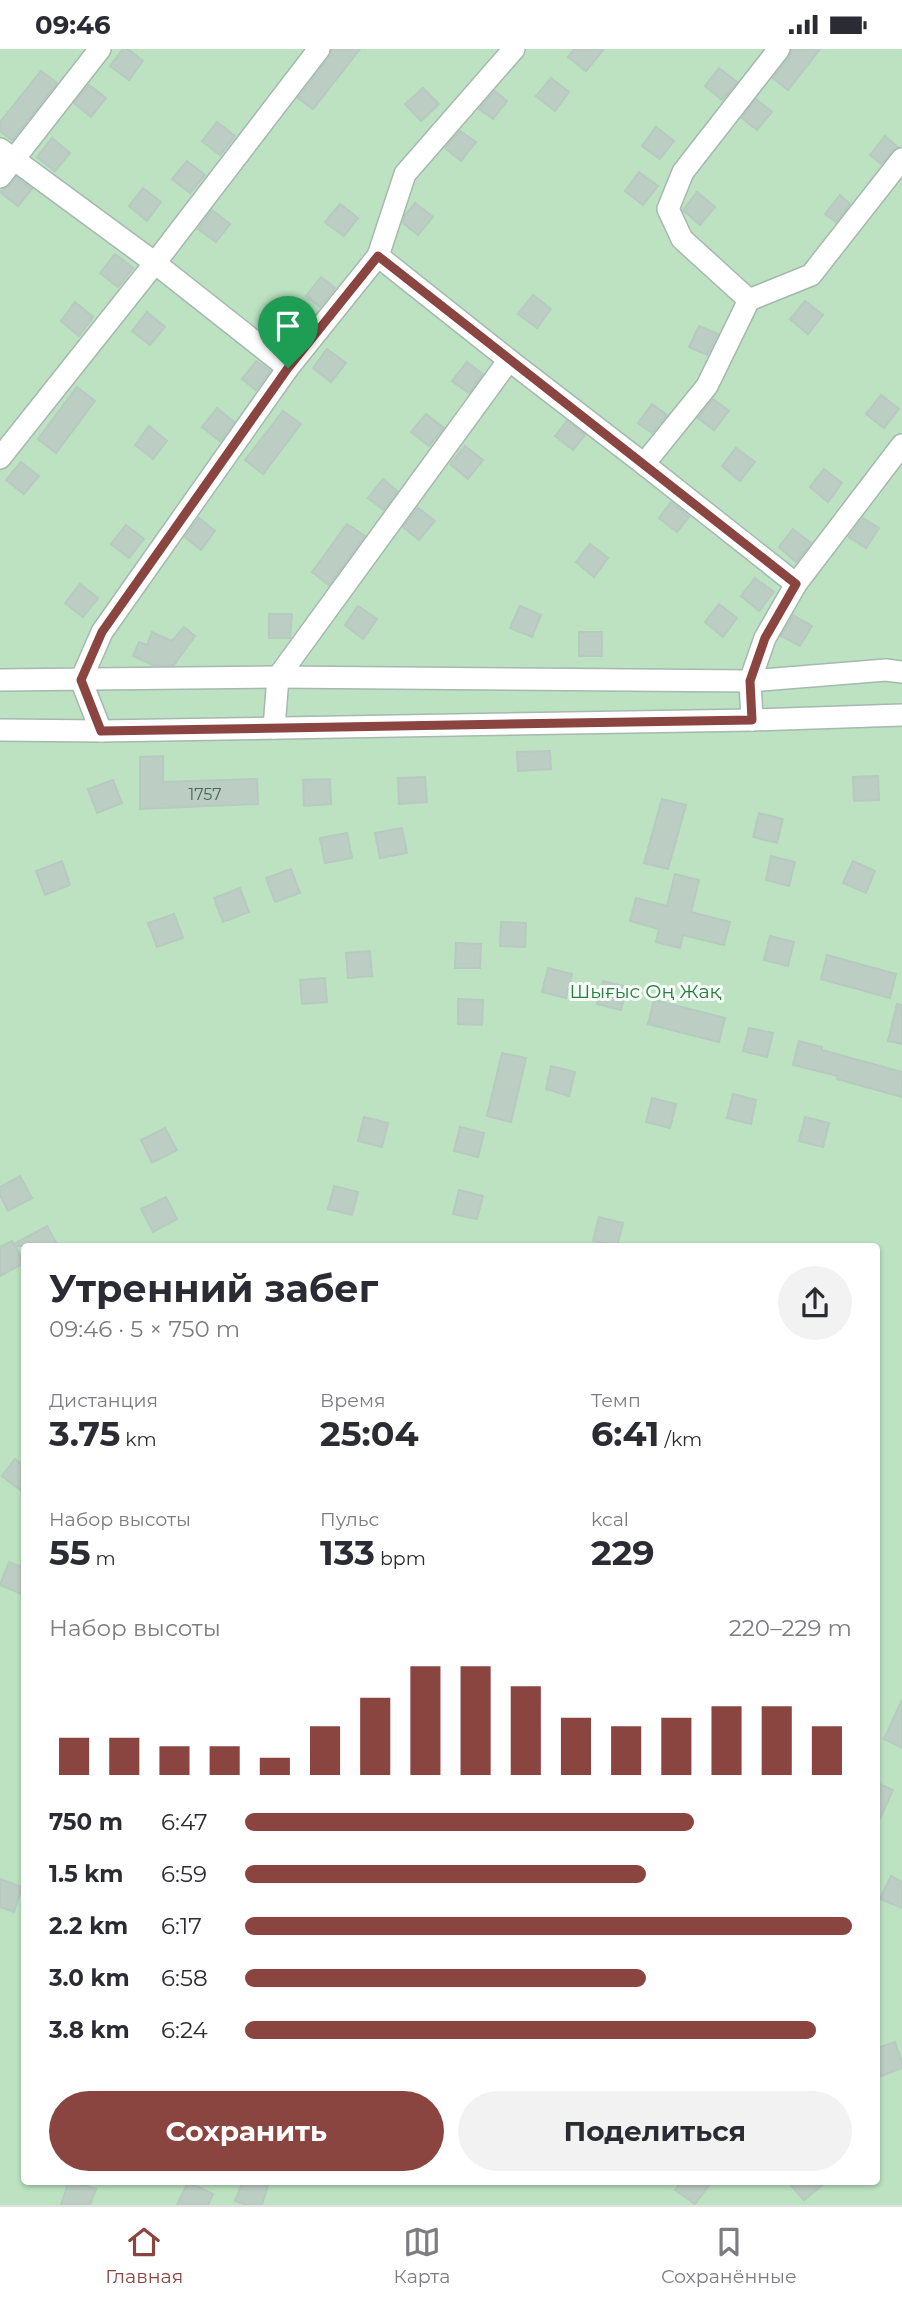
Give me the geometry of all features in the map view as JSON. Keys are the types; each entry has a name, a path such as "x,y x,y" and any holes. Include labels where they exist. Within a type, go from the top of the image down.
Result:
{"street":[{"path":"0,177 7,155 100,49"},
{"path":"0,458 155,263 319,49"},
{"path":"101,731 81,680 102,632 288,368 378,256 405,174 514,49"},
{"path":"750,300 682,239 668,208 683,172 779,49"},
{"path":"7,155 155,263 288,368"},
{"path":"644,464 707,386 750,300 811,275 902,159"},
{"path":"378,256 796,584"},
{"path":"274,728 278,677 509,360"},
{"path":"752,720 750,681 765,638 796,584 902,445"},
{"path":"0,680 278,677 750,681 886,670 902,672"},
{"path":"0,730 101,731 902,715"}],"green space":[{"name":"Шығыс Оң Жақ","path":"0,49 902,49 902,2205 0,2205"}],"building":[{"path":"123,49 128,49 143,61 129,80 110,66"},
{"path":"332,49 360,49 313,109 298,98"},
{"path":"574,49 604,49 586,71 568,57"},
{"path":"792,49 820,49 788,90 773,78"},
{"path":"719,68 737,82 722,100 705,86"},
{"path":"41,71 57,83 12,140 0,131 0,122"},
{"path":"551,78 569,92 555,111 536,96"},
{"path":"89,85 106,98 91,117 74,103"},
{"path":"423,88 439,104 421,121 405,104"},
{"path":"495,91 507,101 493,119 479,109"},
{"path":"756,99 772,112 757,130 742,118"},
{"path":"217,122 235,136 220,155 202,141"},
{"path":"656,127 674,141 660,159 642,146"},
{"path":"460,131 476,142 461,161 445,148"},
{"path":"885,136 898,147 881,164 870,155"},
{"path":"52,138 70,153 55,171 37,157"},
{"path":"187,161 205,175 190,193 172,179"},
{"path":"639,172 658,186 643,205 625,191"},
{"path":"16,177 32,189 18,206 0,192 10,186"},
{"path":"143,188 161,202 147,221 129,206"},
{"path":"697,192 715,207 700,225 683,210"},
{"path":"840,195 850,204 836,222 825,214"},
{"path":"415,203 433,217 418,235 403,223 405,215"},
{"path":"340,204 358,218 344,236 325,222"},
{"path":"212,210 230,224 216,242 198,229"},
{"path":"115,254 133,268 118,287 100,273"},
{"path":"321,277 335,288 320,307 306,296"},
{"path":"533,295 551,309 537,328 518,314"},
{"path":"285,299 303,313 288,331 270,317"},
{"path":"805,301 823,315 808,334 790,319"},
{"path":"75,302 93,317 79,336 61,321"},
{"path":"147,312 165,327 150,345 132,331"},
{"path":"699,326 718,334 707,355 689,347"},
{"path":"327,349 346,363 331,382 313,368"},
{"path":"256,361 270,371 256,390 242,379"},
{"path":"467,362 483,374 469,393 452,381"},
{"path":"77,387 95,401 56,453 38,439"},
{"path":"881,395 899,409 884,428 866,414"},
{"path":"713,399 729,411 714,430 698,418"},
{"path":"652,404 667,415 652,433 638,423"},
{"path":"217,408 234,422 220,441 202,427"},
{"path":"283,411 301,424 263,474 245,460"},
{"path":"426,414 444,428 429,446 411,432"},
{"path":"567,421 585,435 573,450 555,436"},
{"path":"149,426 167,441 153,459 135,445"},
{"path":"465,446 483,460 468,479 450,464"},
{"path":"736,448 755,462 740,481 722,466"},
{"path":"21,462 39,476 24,494 6,480"},
{"path":"824,469 842,483 828,502 810,487"},
{"path":"383,479 397,491 384,510 368,498"},
{"path":"671,502 689,517 677,532 659,518"},
{"path":"418,508 435,521 419,540 403,527"},
{"path":"199,518 215,531 201,550 185,537"},
{"path":"863,518 879,528 866,548 849,537"},
{"path":"347,524 365,536 329,585 312,572"},
{"path":"126,525 144,539 129,558 111,544"},
{"path":"793,529 811,543 796,562 779,547"},
{"path":"590,544 608,558 594,577 576,562"},
{"path":"755,578 774,592 759,611 741,596"},
{"path":"80,584 98,598 83,617 65,603"},
{"path":"719,604 737,618 723,637 705,622"},
{"path":"358,606 377,619 363,639 345,625"},
{"path":"520,606 541,615 532,637 510,628"},
{"path":"269,614 292,614 290,638 269,638"},
{"path":"793,615 812,626 800,646 781,636"},
{"path":"184,627 195,636 174,665 153,665 133,656 139,642 147,645 152,632 172,641"},
{"path":"579,632 602,632 602,656 579,656"},
{"path":"550,751 551,769 518,771 517,752"},
{"path":"163,756 163,782 257,779 258,804 140,809 140,757"},
{"path":"878,776 879,800 854,801 853,777"},
{"path":"425,777 427,802 399,804 398,778"},
{"path":"330,779 331,804 304,806 303,780"},
{"path":"113,780 122,803 97,813 88,789"},
{"path":"662,799 686,805 668,869 644,863"},
{"path":"759,813 783,819 777,843 753,837"},
{"path":"402,828 407,853 380,858 375,833"},
{"path":"347,833 352,858 325,863 320,838"},
{"path":"771,856 795,862 789,886 766,880"},
{"path":"62,861 70,885 45,895 36,871"},
{"path":"853,861 875,871 866,893 843,883"},
{"path":"291,869 300,893 275,902 266,878"},
{"path":"675,874 699,880 691,912 730,922 724,945 683,935 680,948 656,942 659,929 630,921 636,898 667,906"},
{"path":"240,888 249,912 223,922 214,898"},
{"path":"174,914 183,938 157,947 148,923"},
{"path":"501,922 526,923 525,947 500,946"},
{"path":"770,936 794,942 788,966 764,960"},
{"path":"456,943 481,944 480,968 455,968"},
{"path":"370,951 372,976 348,978 346,953"},
{"path":"827,955 896,974 890,998 821,979"},
{"path":"548,968 572,974 566,998 542,992"},
{"path":"325,978 327,1002 302,1004 300,980"},
{"path":"603,981 627,987 621,1010 597,1004"},
{"path":"458,999 483,1000 482,1025 458,1024"},
{"path":"654,1000 725,1018 719,1042 648,1024"},
{"path":"897,1004 902,1005 902,1044 888,1041"},
{"path":"749,1028 773,1033 767,1057 743,1051"},
{"path":"799,1041 902,1072 902,1097 837,1079 838,1076 793,1065"},
{"path":"502,1053 526,1058 511,1122 487,1116"},
{"path":"551,1066 575,1072 569,1096 546,1089"},
{"path":"733,1094 756,1100 751,1124 727,1118"},
{"path":"652,1098 676,1104 670,1128 646,1122"},
{"path":"364,1117 388,1123 382,1147 358,1141"},
{"path":"805,1117 829,1123 823,1147 799,1141"},
{"path":"460,1127 484,1133 478,1157 454,1151"},
{"path":"165,1128 177,1150 152,1163 141,1140"},
{"path":"20,1176 32,1198 8,1211 0,1195 0,1187"},
{"path":"334,1186 358,1192 352,1215 328,1209"},
{"path":"459,1190 483,1196 477,1219 453,1214"},
{"path":"166,1197 177,1219 153,1232 141,1209"},
{"path":"599,1217 623,1223 618,1243 593,1241"},
{"path":"47,1226 56,1243 21,1243 21,1246 15,1246 21,1257 21,1265 0,1276 0,1247 12,1241 14,1244"},
{"path":"15,1459 21,1464 21,1491 2,1476"},
{"path":"9,1562 21,1567 21,1594 0,1585"},
{"path":"902,1700 902,1748 884,1739"},
{"path":"880,1784 893,1790 880,1818"},
{"path":"891,1876 902,1882 902,1908 880,1899"},
{"path":"0,1879 21,1887 14,1912 0,1907"},
{"path":"895,2042 902,2068 881,2076 880,2047"},
{"path":"68,2185 96,2189 90,2205 61,2205"},
{"path":"187,2185 194,2185 213,2194 208,2205 177,2205"},
{"path":"241,2185 268,2185 262,2205 246,2205 235,2201"},
{"path":"679,2185 709,2185 695,2204 675,2190"},
{"path":"791,2185 822,2185 804,2200"}],"route":[{"path":"378,256 796,584 765,638 750,681 752,720 101,731 81,680 102,632 288,368 378,256"}]}
